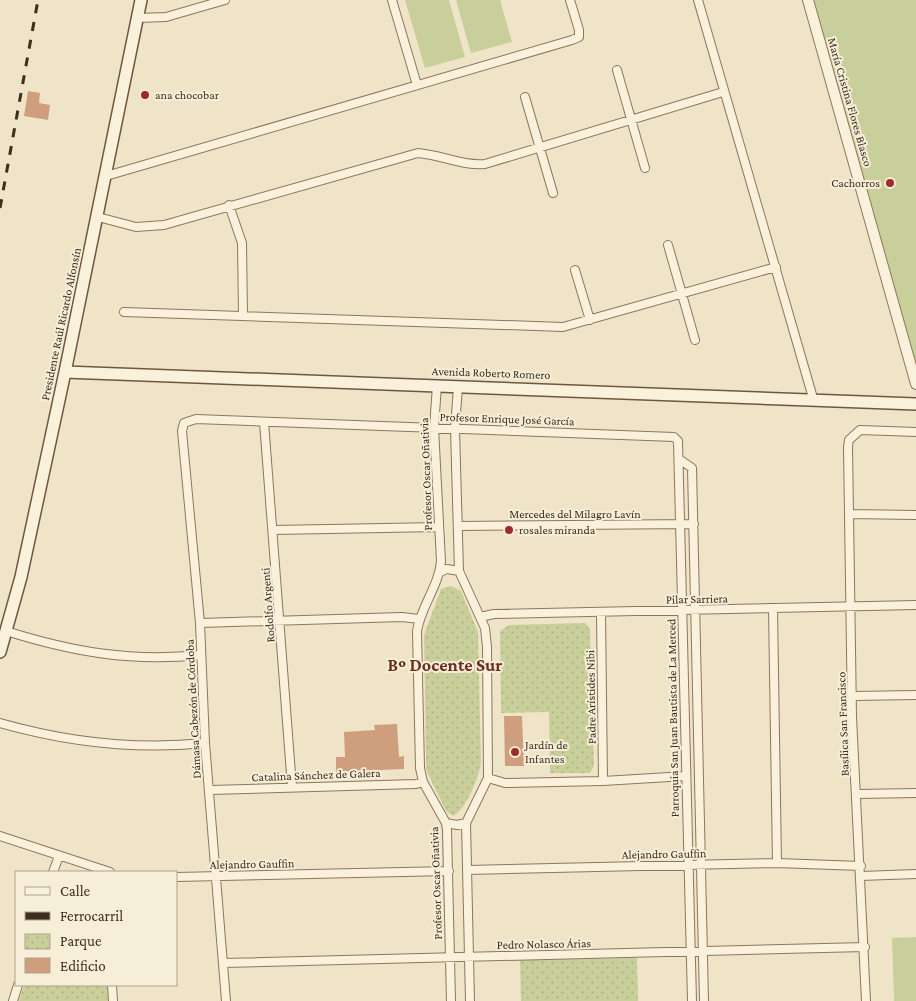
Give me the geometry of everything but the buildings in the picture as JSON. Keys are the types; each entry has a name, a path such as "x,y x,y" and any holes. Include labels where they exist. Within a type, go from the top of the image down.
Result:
{"main road":[{"name":"Presidente Raúl Ricardo Alfonsín","path":"0,652 20,576 65,372 141,0"},
{"name":"Avenida Roberto Romero","path":"65,372 813,398 916,404"}],"street":[{"path":"138,18 166,17 222,0"},
{"path":"392,0 417,85"},
{"path":"106,176 579,37 579,30 570,0"},
{"path":"698,0 813,398"},
{"name":"María Cristina Flores Blasco","path":"808,0 916,384"},
{"path":"617,70 645,168"},
{"path":"98,217 136,227 150,228 418,154 432,154 472,166 486,164 724,92"},
{"path":"526,97 553,193"},
{"path":"229,205 243,250 243,316"},
{"path":"668,244 696,340"},
{"path":"124,312 544,328 563,327 776,267"},
{"path":"575,270 590,320"},
{"name":"Profesor Oscar Oñativia","path":"437,385 434,428 440,572 419,619 417,631 418,757 423,782 446,823 449,871 451,1001"},
{"path":"458,386 455,429 459,570 485,628 487,647 488,778 466,823 470,1001"},
{"name":"Profesor Enrique José García","path":"189,420 674,437"},
{"name":"Dámasa Cabezón de Córdoba","path":"189,420 184,423 182,431 200,623 205,743 218,876 226,1001"},
{"name":"Rodolfo Argenti","path":"264,422 292,787"},
{"name":"Basílica San Francisco","path":"866,1001 853,696 848,447 849,440 860,430 916,432"},
{"name":"Parroquia San Juan Bautista de La Merced","path":"674,437 678,441 679,459 692,1001"},
{"path":"679,459 692,468 704,1001"},
{"path":"850,514 916,515"},
{"name":"Mercedes del Milagro Lavín","path":"458,526 694,524"},
{"path":"273,530 439,527"},
{"path":"440,572 447,569 459,570"},
{"name":"Pilar Sarriera","path":"480,617 494,614 916,606"},
{"path":"773,608 777,863"},
{"name":"Padre Arístides Nibi","path":"601,612 603,781"},
{"path":"200,623 402,617 419,619"},
{"path":"6,631 52,645 142,659 201,655"},
{"path":"853,696 916,695"},
{"path":"0,723 35,733 127,745 166,747 205,743"},
{"path":"488,778 505,783 603,781 686,776"},
{"name":"Catalina Sánchez de Galera","path":"210,790 416,784 423,782"},
{"path":"857,794 916,793"},
{"path":"446,823 457,825 466,823"},
{"path":"0,836 103,871"},
{"path":"53,871 58,856"},
{"name":"Alejandro Gauffin","path":"468,870 777,863 861,866"},
{"name":"Alejandro Gauffin","path":"178,877 449,871"},
{"path":"861,876 916,874"},
{"name":"Pedro Nolasco Árias","path":"223,963 865,947"},
{"path":"13,1001 18,986"},
{"path":"112,986 113,1001"}],"green space":[{"path":"405,0 449,0 465,57 425,68"},
{"path":"456,0 500,0 512,42 471,53"},
{"name":"Cachorros","path":"811,0 916,0 916,366"},
{"path":"451,586 461,591 478,632 481,763 475,784 467,800 458,813 453,816 446,811 427,772 424,635 441,589"},
{"path":"585,623 590,629 594,766 590,773 550,773 549,712 501,713 500,631 509,625"},
{"path":"916,937 916,1001 894,1001 892,938"},
{"path":"637,958 638,1001 521,1001 520,960"},
{"path":"24,986 107,986 108,1001 19,1001"}],"railway":[{"path":"0,208 38,0"}],"place":[{"name":"ana chocobar","path":"145,95"},
{"name":"Cachorros","path":"890,183"},
{"name":"rosales miranda","path":"509,530"},
{"name":"Jardín de Infantes","path":"515,752"}],"district":[{"name":"Bº Docente Sur","path":"445,665"}]}
